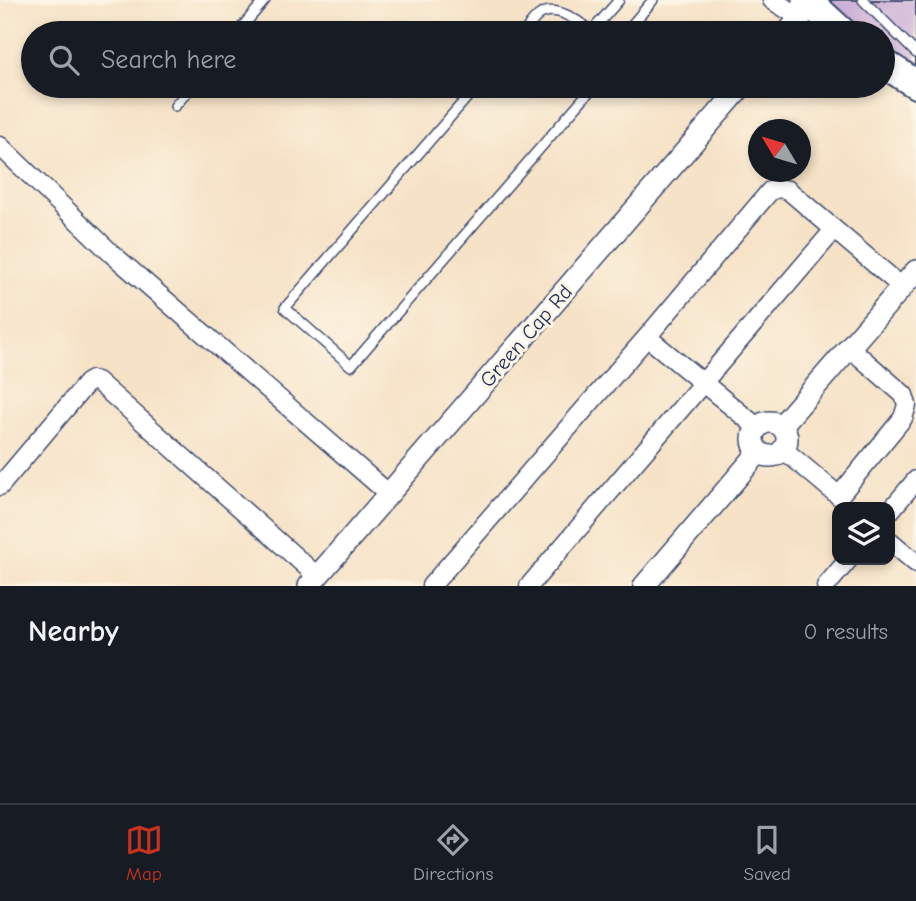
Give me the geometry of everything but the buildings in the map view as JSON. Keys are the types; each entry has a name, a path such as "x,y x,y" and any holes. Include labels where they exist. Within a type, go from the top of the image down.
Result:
{"main road":[{"path":"895,71 916,84"}],"street":[{"path":"772,0 802,14"},
{"name":"Green Cap Rd","path":"313,581 732,98"},
{"path":"0,146 111,253 389,494"},
{"path":"431,586 770,191 778,188 788,190 833,230 909,279 782,425"},
{"path":"529,586 833,230"},
{"path":"647,337 757,427"},
{"path":"784,450 845,502 904,418 907,405 904,395 850,348"},
{"path":"0,486 92,380 97,381 313,581"},
{"path":"774,421 782,425 788,442 784,450 777,456 767,456 759,452 754,445 753,436 757,427 774,421"},
{"path":"644,586 759,452"},
{"path":"895,505 916,480"},
{"path":"895,545 916,563"},
{"path":"826,586 844,565"}],"lane":[{"path":"247,21 265,0"},
{"path":"602,21 619,0"},
{"path":"635,21 653,0"},
{"path":"863,0 884,21"},
{"path":"534,21 540,14 549,12 577,21"},
{"path":"895,32 916,53"},
{"path":"175,106 182,98"},
{"path":"467,98 285,308 351,366 584,98"}]}
